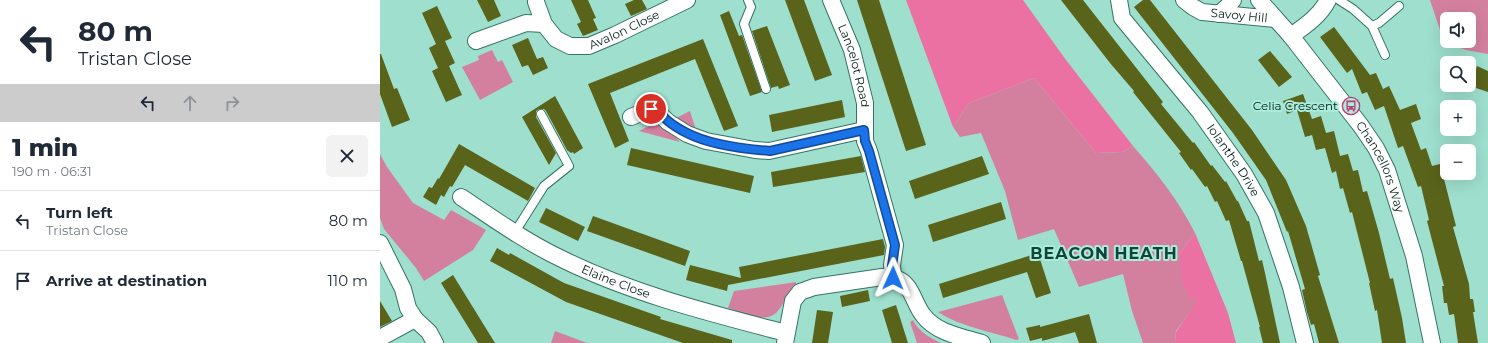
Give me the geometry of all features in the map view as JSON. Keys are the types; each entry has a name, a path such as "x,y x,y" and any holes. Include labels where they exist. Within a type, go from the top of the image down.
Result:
{"street":[{"name":"Avalon Close","path":"536,2 544,24 556,39 570,46 589,46 615,35 670,3 687,0"},
{"name":"Lancelot Road","path":"831,0 852,50 865,103 865,141 895,245 892,266 893,278"},
{"name":"Iolanthe Drive","path":"1119,0 1122,18 1200,112 1244,174 1266,213 1291,287 1305,343"},
{"name":"Savoy Hill","path":"1184,0 1193,8 1202,12 1275,19"},
{"path":"1219,14 1233,0"},
{"name":"Chancellors Way","path":"1259,0 1291,36 1361,126 1376,148 1387,170 1414,256 1432,343"},
{"path":"1291,36 1321,12 1328,0"},
{"path":"476,41 526,23 544,24"},
{"path":"631,117 651,109 655,110 668,122 687,134 706,141 770,151 864,130"},
{"name":"Elaine Close","path":"461,197 527,240 590,272 670,302 786,338"},
{"path":"380,243 403,289 408,308 415,319 429,332 435,343"},
{"path":"786,338 794,301 800,292 814,287 882,277 903,281 909,288 922,314 935,326 947,332 982,343"},
{"path":"380,338 415,319"}],"lane":[{"path":"748,0 751,7 744,24 766,89"},
{"path":"1339,0 1353,9 1372,26 1385,55"},
{"path":"1372,26 1379,23 1399,6"},
{"path":"515,232 544,186 569,166 541,114"}],"shaded area":[{"path":"906,0 1023,0 1066,60 1133,146 1122,152 1096,153 1034,78 969,103 953,127"},
{"path":"1430,0 1488,0 1488,54 1460,48 1476,48 1476,12 1440,12 1440,30"},
{"path":"492,50 498,62 502,60 513,82 480,100 462,67 479,60 478,56"},
{"path":"1034,78 1096,153 1122,152 1133,146 1151,166 1189,221 1195,233 1180,253 1198,302 1176,331 1175,343 1143,343 1132,311 1123,274 1079,287 1054,229 1018,240 1005,191 981,133 960,137 953,127 969,103"},
{"path":"690,111 696,130 674,119"},
{"path":"657,122 662,122 680,142 639,131"},
{"path":"380,154 387,167 413,203 444,220 451,210 486,230 473,250 424,281 416,268 384,229 380,218"},
{"path":"1195,233 1228,313 1236,343 1175,343 1176,332 1197,302 1189,297 1181,277 1180,253"},
{"path":"796,282 796,285 793,286 781,307 771,316 752,316 728,308 734,291"},
{"path":"1002,295 1019,339 1016,340 966,325 938,312"},
{"path":"913,320 918,328 925,334 941,343 917,343 910,322"},
{"path":"555,331 587,343 551,343"}],"building":[{"path":"477,0 494,0 501,16 488,22"},
{"path":"571,0 588,0 596,18 593,19 598,30 583,36 577,24 581,22"},
{"path":"634,0 642,0 647,9 631,16 625,4"},
{"path":"785,0 804,0 832,75 815,81"},
{"path":"857,0 879,0 926,145 906,151"},
{"path":"1061,0 1083,0 1163,102 1161,104 1193,143 1194,142 1211,166 1212,165 1225,182 1226,181 1238,201 1247,221 1249,221 1259,261 1262,260 1280,343 1263,343 1242,261 1229,220 1226,221 1217,201 1215,202 1207,186 1205,187 1192,169 1191,170 1179,153 1181,152"},
{"path":"1143,0 1150,0 1252,130 1286,180 1306,226 1320,275 1318,276 1339,343 1319,343 1314,324 1311,325 1307,312 1302,290 1305,289 1288,231 1287,232 1266,180 1233,133 1134,7"},
{"path":"437,6 452,38 445,41 455,63 449,66 462,95 446,102 432,71 438,68 429,48 436,44 422,13"},
{"path":"729,11 739,36 742,35 762,92 750,96 720,15"},
{"path":"767,26 790,85 779,89 778,86 771,88 752,31"},
{"path":"1334,27 1370,75 1376,73 1383,89 1389,86 1400,110 1416,104 1421,119 1411,123 1421,150 1426,148 1432,166 1440,164 1440,180 1444,180 1456,226 1453,227 1469,284 1470,299 1473,299 1475,312 1473,312 1478,343 1458,343 1454,314 1449,315 1447,303 1444,303 1442,286 1444,286 1427,221 1429,220 1421,186 1418,187 1403,146 1398,148 1384,106 1375,110 1367,92 1362,94 1352,69 1347,73 1320,37"},
{"path":"528,38 537,59 543,57 548,68 533,75 528,65 522,67 512,45"},
{"path":"703,39 738,126 724,131 695,59 610,93 629,141 615,148 588,84"},
{"path":"1270,51 1292,77 1279,87 1258,60"},
{"path":"380,54 394,89 397,88 410,120 392,127 380,94"},
{"path":"1477,66 1488,71 1488,92 1476,88"},
{"path":"1303,94 1312,119 1321,116 1326,133 1334,131 1340,156 1348,154 1353,171 1358,170 1363,192 1367,191 1390,279 1393,278 1406,343 1382,343 1377,310 1375,311 1370,283 1352,212 1350,213 1343,188 1340,189 1336,171 1332,173 1325,148 1316,150 1312,135 1305,137 1297,110 1287,114 1283,101"},
{"path":"555,96 583,148 574,154 573,152 571,153 567,150 546,111 544,109 539,109 536,111 536,117 556,153 549,165 522,117"},
{"path":"842,100 845,117 772,132 769,115"},
{"path":"459,144 535,188 528,201 465,165 452,187 450,186 444,197 441,195 436,205 423,197 429,187 432,188 438,178 439,179"},
{"path":"631,148 754,176 750,193 627,165"},
{"path":"861,156 865,172 773,187 771,172"},
{"path":"982,156 989,174 915,199 909,181"},
{"path":"1001,202 1006,219 933,242 928,225"},
{"path":"546,208 585,227 578,241 539,222"},
{"path":"593,216 690,251 685,266 587,231"},
{"path":"883,239 885,247 884,255 728,285 727,291 686,280 690,265 741,278 739,267"},
{"path":"497,248 509,255 510,253 564,283 661,317 660,319 732,340 732,343 683,343 566,302 490,261"},
{"path":"1038,253 1051,293 1036,298 1027,272 943,298 939,284"},
{"path":"453,275 495,343 478,343 441,283"},
{"path":"868,290 870,301 842,307 840,296"},
{"path":"380,301 392,321 380,327"},
{"path":"896,305 908,343 892,343 882,310"},
{"path":"817,310 833,312 828,343 812,343"},
{"path":"1089,314 1097,343 1079,343 1075,332 1042,341 1042,338 1030,341 1026,328 1040,325 1040,327"}],"place":[{"name":"Celia Crescent","path":"1351,106"}],"district":[{"name":"BEACON HEATH","path":"1104,253"}],"route":[{"path":"651,109 655,110 668,122 687,134 706,141 755,150 770,151 864,130 865,141 895,245 892,266 893,278"}]}
